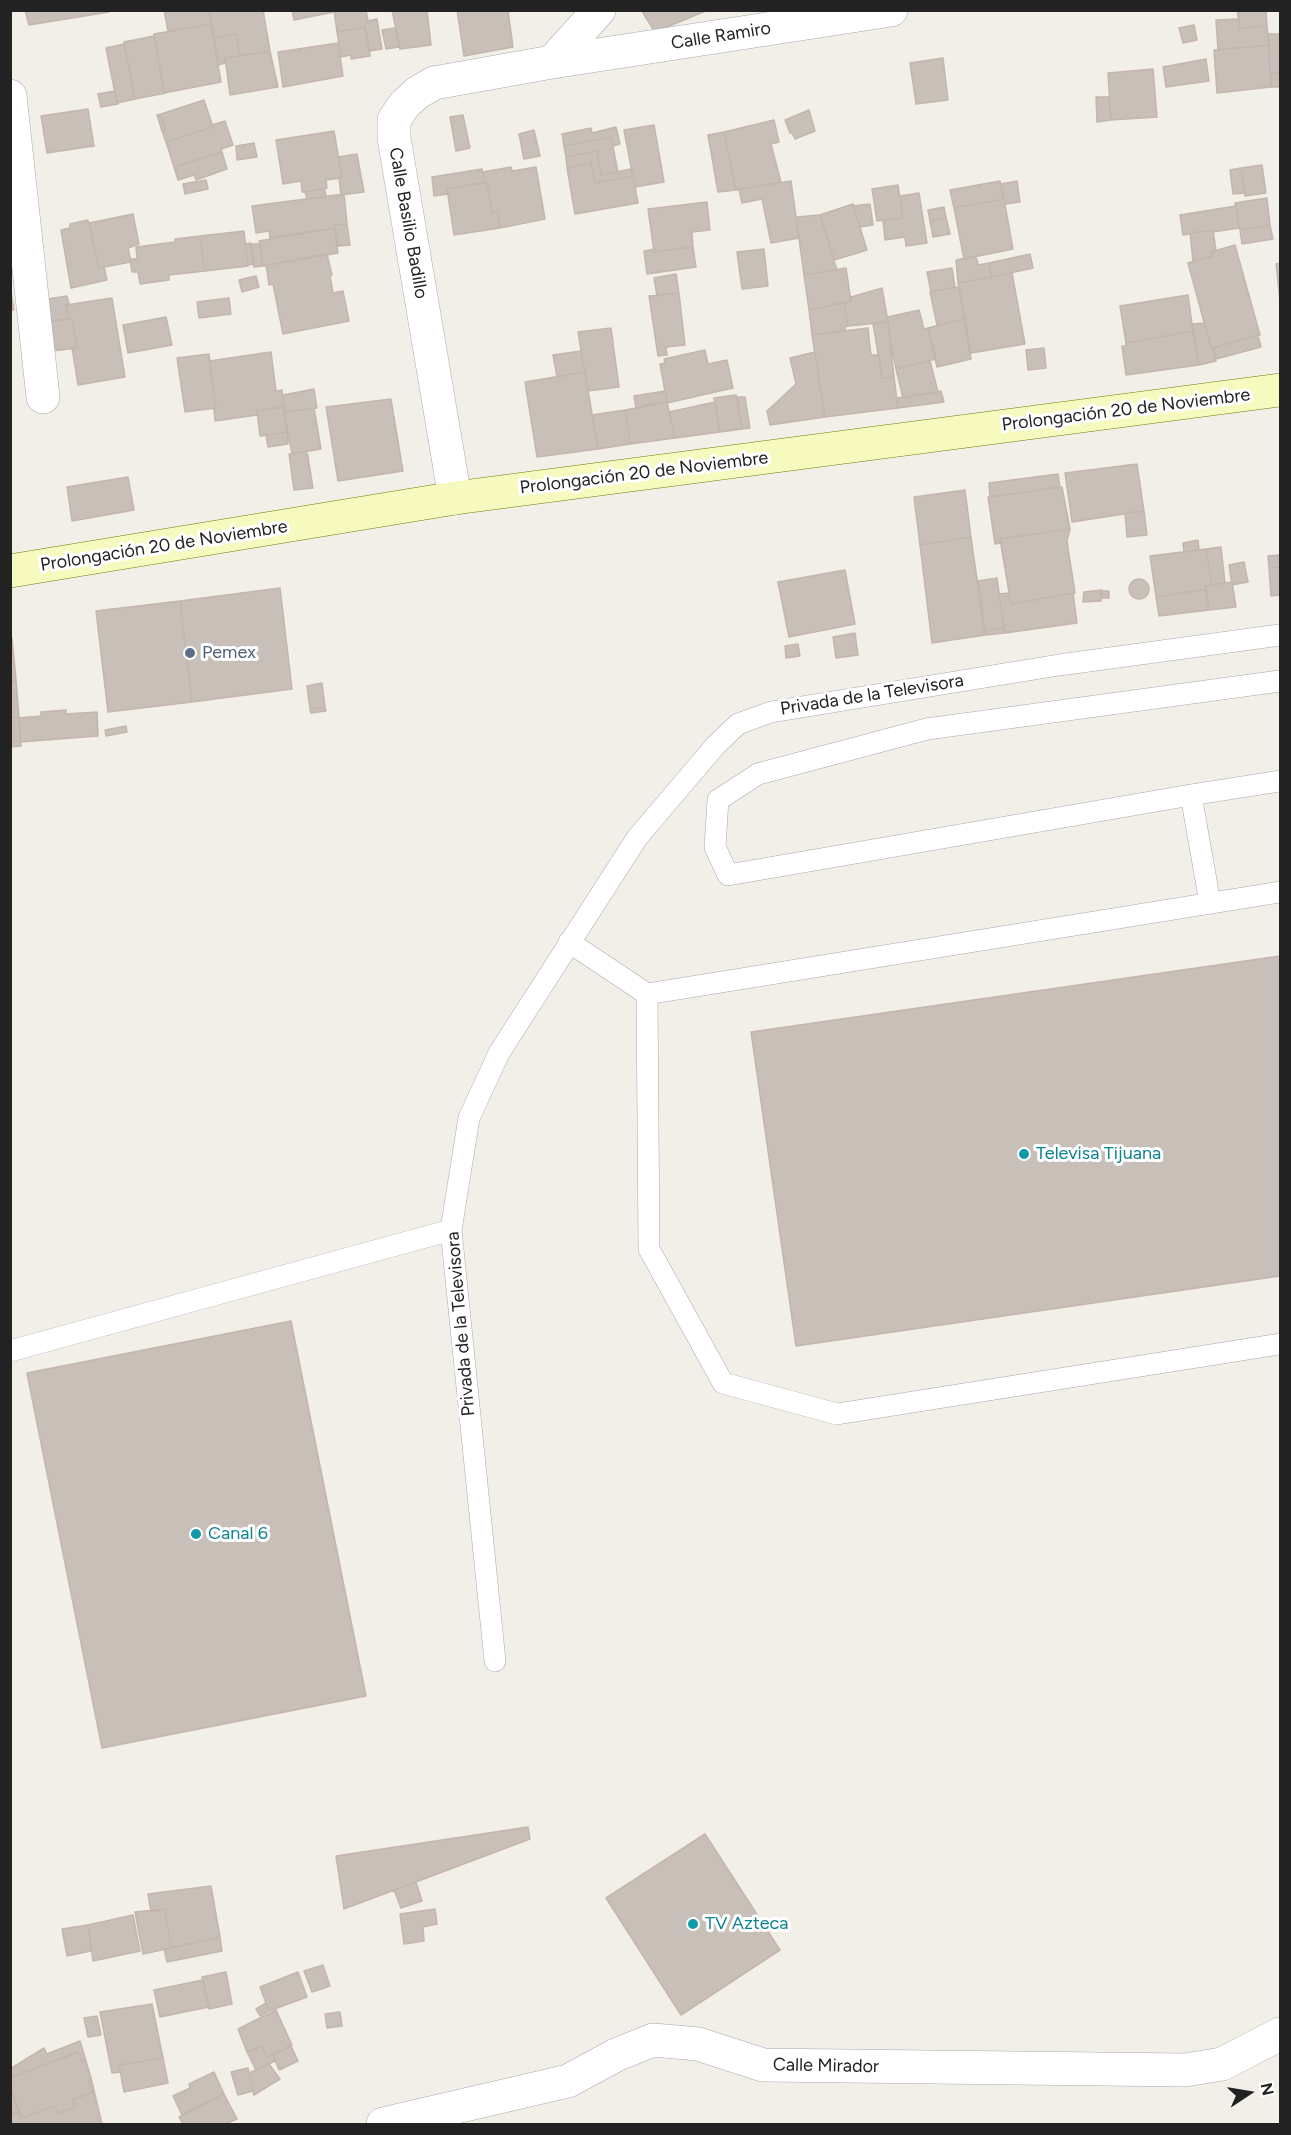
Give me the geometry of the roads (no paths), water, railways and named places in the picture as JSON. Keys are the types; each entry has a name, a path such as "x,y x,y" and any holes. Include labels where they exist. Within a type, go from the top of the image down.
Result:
{"main road":[{"name":"Prolongación 20 de Noviembre","path":"10,571 455,498 1281,390"}],"street":[{"path":"552,62 599,10"},
{"name":"Calle Ramiro","path":"552,62 891,10"},
{"name":"Calle Basilio Badillo","path":"455,498 394,138 394,120 404,105 417,93 434,83 552,62"},
{"path":"10,96 43,397"},
{"name":"Calle Mirador","path":"393,2123 568,2080 616,2055 653,2040 698,2044 763,2065 1185,2070 1222,2064 1281,2034"}],"lane":[{"name":"Privada de la Televisora","path":"495,1660 451,1230 469,1118 499,1053 637,838 715,746 738,724 771,712 1047,666 1281,635"},
{"path":"1281,681 927,729 758,774 718,800 715,847 728,875 1281,781"},
{"path":"1191,795 1210,903"},
{"path":"569,942 647,994 1281,892"},
{"path":"647,994 649,1249 723,1383 837,1414 1281,1344"},
{"path":"10,1351 451,1230"}],"place":[{"name":"Pemex","path":"190,653"},
{"name":"Televisa Tijuana","path":"1024,1154"},
{"name":"Canal 6","path":"196,1534"},
{"name":"TV Azteca","path":"693,1924"}]}
